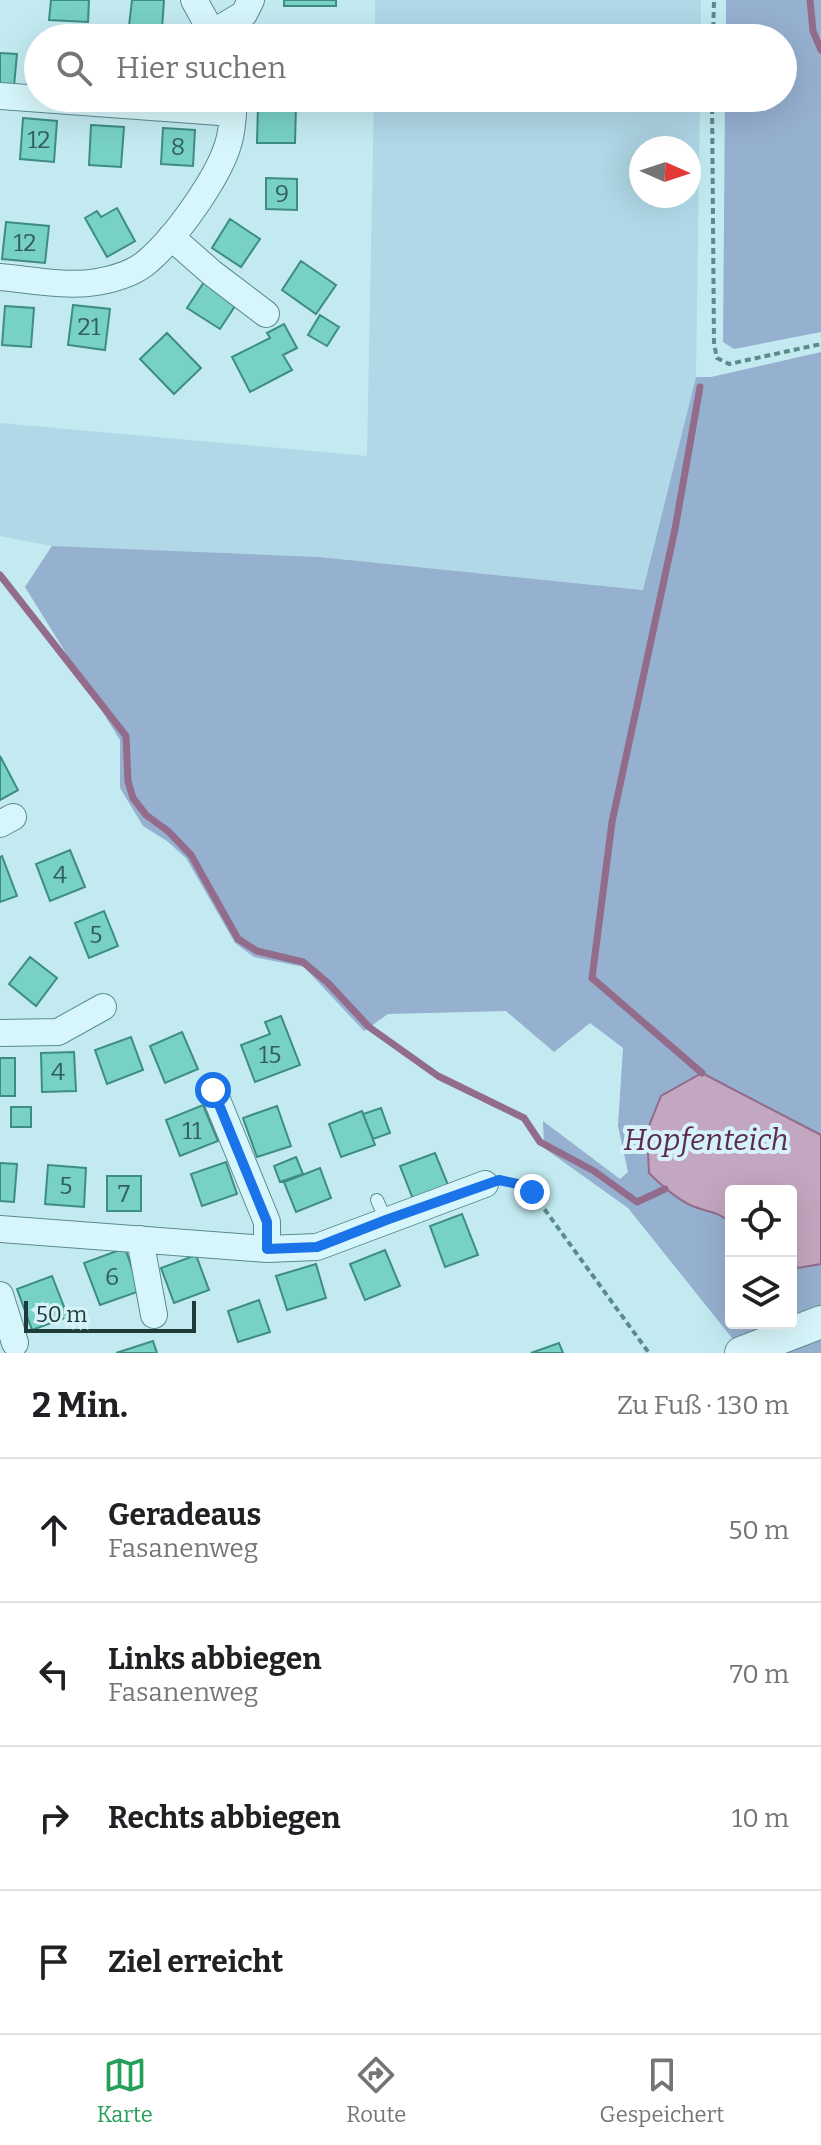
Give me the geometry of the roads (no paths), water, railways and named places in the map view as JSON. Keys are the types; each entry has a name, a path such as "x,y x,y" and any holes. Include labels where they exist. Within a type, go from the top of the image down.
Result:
{"street":[{"path":"194,0 208,24"},
{"path":"230,24 244,14 251,0"},
{"path":"0,96 24,97"},
{"path":"0,277 77,284 100,282 130,273 147,262 193,208 218,166 229,141 232,112"},
{"path":"171,237 266,314"},
{"path":"0,1033 58,1032 103,1007"},
{"path":"213,1090 267,1222 267,1249"},
{"path":"0,1229 267,1249 317,1247 381,1210 485,1184"},
{"path":"140,1239 154,1315"},
{"path":"0,1295 15,1343"},
{"path":"741,1353 821,1322"}],"water":[{"name":"Hopfenteich","path":"702,1073 821,1135 821,1264 797,1267 797,1185 725,1185 725,1218 684,1202 649,1173 647,1131 661,1096"}],"waterway":[{"path":"810,0 813,31 821,50"},
{"path":"700,387 675,529 612,822 592,978 702,1073"},
{"path":"0,575 126,736 128,781 133,798 146,815 168,831 191,855 238,939 257,951 303,962 328,983 369,1027 438,1076 524,1118 540,1142 594,1171 637,1202 665,1189"}]}
